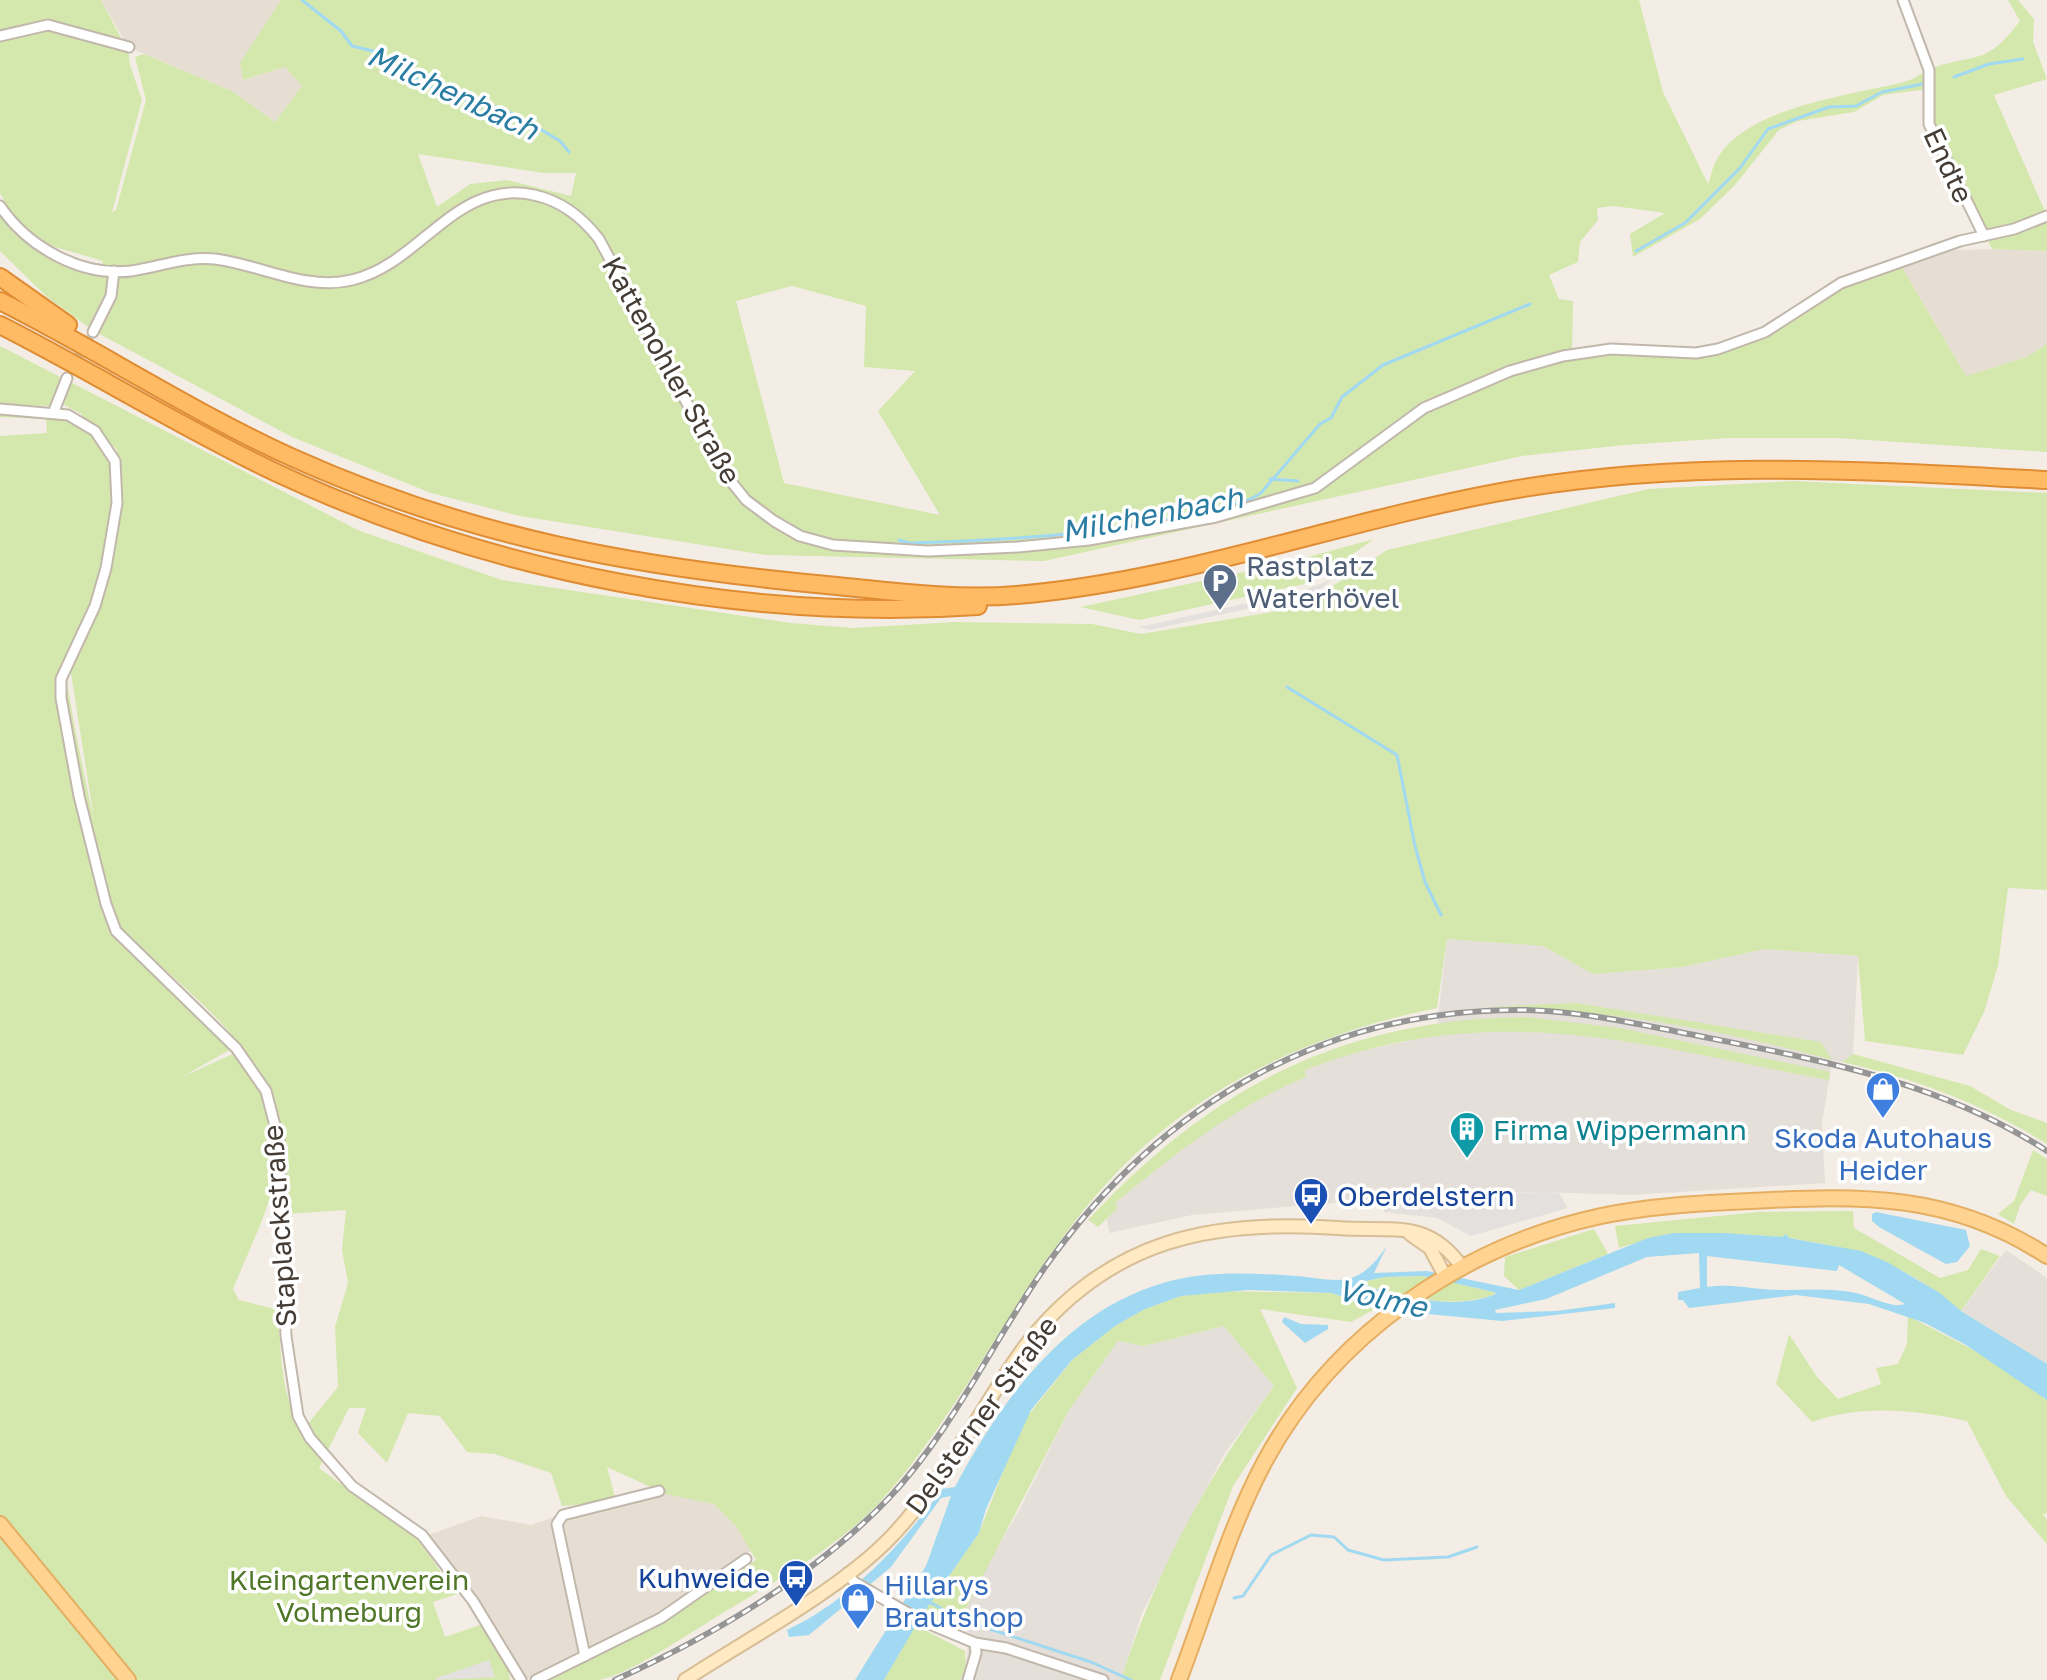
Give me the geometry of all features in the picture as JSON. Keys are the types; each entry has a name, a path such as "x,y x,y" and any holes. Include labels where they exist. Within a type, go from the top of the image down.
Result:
{"highway":[{"path":"0,277 29,300 96,342 108,359"},
{"path":"0,301 289,456 460,522 560,549 734,578 839,586 876,599 965,607 1114,590 1208,572 1496,502 1626,481 1728,476 2047,488"},
{"path":"0,325 266,468 346,503 434,535 555,569 646,587 731,598 839,605 876,599 1016,595 1114,582 1223,559 1496,492 1619,474 1729,468 1816,468 2047,480"}],"main road":[{"path":"1179,1680 1237,1521 1271,1451 1332,1368 1390,1316 1462,1267 1525,1240 1603,1216 1675,1206 1830,1197 1897,1199 1949,1210 2002,1230 2047,1256"},
{"path":"0,1524 128,1680"}],"street":[{"name":"Endte","path":"1903,0 1929,70 1929,124 1984,236"},
{"path":"0,36 48,25 129,47"},
{"name":"Kattenohler Straße","path":"0,206 22,232 50,252 78,264 114,271 201,258 311,282 340,282 383,268 453,213 479,200 509,193 549,199 581,219 599,239 725,474 746,500 788,530 818,542 940,551 1089,540 1216,517 1301,495 1329,481 1424,408 1458,391 1563,356 1611,349 1676,353 1718,349 1765,332 1841,283 2047,216"},
{"path":"93,332 111,296 114,271"},
{"path":"54,411 67,378"},
{"name":"Staplackstraße","path":"0,409 54,411 95,431 111,452 117,472 113,530 102,586 65,665 61,689 83,814 111,919 121,936 236,1048 265,1088 279,1141 288,1361 295,1407 303,1427 352,1486 422,1535 473,1601 521,1680"},
{"name":"Delsterner Straße","path":"685,1680 851,1578 913,1512 1029,1342 1063,1303 1105,1271 1168,1240 1234,1227 1294,1225 1422,1232 1437,1239 1462,1267"},
{"path":"1403,1232 1423,1240 1445,1276"},
{"path":"585,1656 557,1524 563,1515 659,1491"},
{"path":"536,1680 661,1618 746,1559"},
{"path":"851,1578 920,1620 975,1643 1006,1648 1103,1680"},
{"path":"968,1680 976,1653 975,1643"}],"shaded area":[{"path":"101,0 281,0 241,63 244,80 285,67 303,86 275,122 232,91 128,47"},
{"path":"1935,251 2047,251 2047,344 2027,357 1966,376 1900,264"},
{"name":"Rastplatz Waterhövel","path":"1333,579 1319,590 1302,597 1149,630 1139,627 1302,591"},
{"path":"1447,939 1543,946 1593,974 1682,967 1765,949 1858,956 1853,1054 1842,1062 1832,1060 1822,1124 1825,1183 1631,1195 1542,1192 1436,1194 1192,1215 1109,1233 1107,1219 1118,1208 1114,1204 1199,1134 1275,1089 1306,1077 1305,1070 1347,1054 1436,1035"},
{"path":"1559,1193 1568,1208 1471,1236 1437,1218 1384,1212 1385,1198"},
{"path":"2006,1250 2047,1278 2047,1364 1961,1311"},
{"path":"1224,1326 1274,1386 1224,1454 1142,1613 1121,1680 960,1680 966,1669 969,1633 958,1624 964,1605 1021,1507 1069,1410 1118,1341 1144,1346"},
{"path":"668,1493 714,1504 736,1526 752,1550 659,1613 526,1680 476,1600 426,1536 481,1516 531,1525 562,1514"},
{"path":"489,1660 495,1677 436,1678"}],"green space":[{"path":"0,0 101,0 121,38 48,22 0,34"},
{"path":"281,0 1639,0 1663,92 1708,184 1716,161 1730,143 1774,116 1829,98 1904,82 1934,67 1992,50 2020,21 2008,0 2018,0 2034,19 2033,42 2047,79 1994,95 2047,216 2047,251 1992,249 1931,131 1926,112 1929,89 1883,95 1854,112 1798,121 1779,130 1735,185 1700,219 1633,257 1630,234 1665,213 1614,206 1597,208 1598,220 1580,242 1578,262 1549,275 1559,299 1573,301 1572,355 1611,349 1696,353 1718,349 1765,332 1831,288 1900,264 1966,376 2027,357 2047,344 2047,452 1838,438 1729,438 1522,456 1044,561 766,555 520,516 431,493 292,437 94,331 47,297 0,251 0,206 32,240 58,255 102,268 103,261 52,246 15,221 0,193 0,39 48,28 128,47 130,65 142,100 112,212 116,210 146,100 135,57 144,54 232,91 275,122 302,86 285,67 243,80 240,63","holes":["418,154 544,173 576,173 571,196 507,180 470,184 437,207","792,286 866,306 864,367 915,371 878,411 940,515 784,483 736,301"]},
{"name":"Kleingartenverein Volmeburg","path":"0,346 360,531 502,580 791,623 853,628 955,622 1092,624 1141,634 1301,607 1387,550 1648,489 1792,481 2047,493 2047,890 2008,888 1998,966 1984,1012 1963,1055 1865,1041 1858,956 1765,949 1682,967 1593,974 1543,946 1447,939 1437,1008 1349,1031 1266,1065 1188,1111 1119,1170 1055,1247 918,1455 887,1494 850,1530 830,1546 661,1652 627,1670 599,1680 544,1680 654,1628 756,1560 736,1526 714,1504 666,1494 607,1467 616,1501 562,1506 551,1473 495,1454 467,1452 440,1416 408,1413 387,1463 358,1433 366,1408 349,1408 328,1450 307,1425 338,1387 335,1327 348,1283 342,1250 346,1210 286,1214 285,1155 280,1121 271,1093 256,1066 237,1040 190,992 119,929 114,934 231,1049 182,1077 233,1054 245,1066 263,1097 273,1132 273,1185 233,1289 239,1300 278,1310 286,1390 299,1425 324,1458 319,1468 418,1540 457,1594 433,1602 445,1637 483,1624 506,1658 510,1680 0,1680 0,436 47,433 46,419 0,417 0,409 67,414 91,428 106,447 115,471 117,525 112,553 96,603 66,663 72,712 94,819 70,667 97,609 110,565 121,504 117,450 80,413 54,400 50,406 0,404"},
{"path":"1374,539 1321,577 1304,584 1139,620 1080,607 1286,563"},
{"path":"1576,1003 1821,1042 1832,1060 1660,1022 1571,1011 1484,1007"},
{"path":"1526,1017 1620,1028 1830,1072 1829,1080 1694,1053 1567,1034 1504,1032 1440,1036 1374,1048 1305,1070 1306,1077 1254,1102 1183,1150 1115,1203 1118,1208 1098,1227 1088,1220 1135,1173 1183,1132 1284,1069 1339,1047 1397,1031 1459,1021"},
{"path":"1853,1054 1970,1086 2011,1110 2047,1123 2047,1144 1948,1094 1842,1062"},
{"path":"2033,1150 2047,1159 2047,1196 2031,1190 2020,1205 2014,1224 1998,1214 2014,1201"},
{"path":"1853,1211 1854,1228 1940,1278 1968,1270 1981,1249 2000,1256 1961,1311 1921,1281 1881,1261 1838,1247 1789,1238 1786,1234 1782,1237 1680,1235 1619,1248 1615,1226 1759,1212"},
{"path":"1594,1229 1608,1254 1519,1290 1504,1276 1505,1257"},
{"path":"1423,1276 1496,1294 1461,1301 1426,1300 1356,1283 1385,1277"},
{"path":"1214,1291 1332,1293 1375,1309 1351,1322 1260,1309 1297,1388 1233,1486 1160,1680 1121,1680 1150,1602 1185,1527 1227,1455 1274,1386 1224,1326 1144,1346 1118,1341 1069,1410 958,1624 954,1627 922,1615 979,1533 1022,1423 1072,1360 1115,1326 1145,1309 1181,1296"},
{"path":"1908,1316 1987,1357 2047,1400 2047,1513 2043,1514 2047,1520 2047,1544 2006,1496 1967,1421 1928,1414 1869,1411 1812,1422 1776,1384 1789,1334 1817,1377 1838,1399 1881,1384 1876,1368 1898,1364 1907,1344"},
{"path":"915,1625 965,1651 966,1669 960,1680 884,1680"}],"water":[{"path":"1876,1212 1966,1230 1970,1246 1957,1262 1946,1264 1879,1227 1872,1221 1872,1214"},
{"name":"Volme","path":"1674,1233 1782,1237 1786,1234 1789,1238 1861,1251 1887,1262 2047,1364 2047,1400 1966,1345 1925,1323 1869,1304 1796,1295 1689,1308 1683,1300 1678,1300 1678,1292 1700,1288 1699,1253 1647,1257 1546,1299 1495,1310 1496,1313 1557,1311 1615,1303 1615,1308 1502,1321 1375,1309 1332,1293 1248,1290 1181,1296 1145,1309 1115,1326 1072,1360 1031,1410 986,1509 979,1533 922,1615 884,1680 855,1680 926,1566 951,1496 941,1498 891,1567 809,1635 789,1637 787,1630 832,1603 873,1569 910,1530 942,1489 955,1487 993,1423 1039,1364 1095,1315 1128,1297 1163,1283 1212,1274 1345,1279 1367,1269 1387,1246 1374,1273 1427,1271 1519,1290 1648,1238","holes":["1707,1256 1837,1271 1839,1265 1905,1304 1894,1305 1856,1293 1832,1290 1707,1287","1423,1276 1494,1292 1496,1294 1462,1302 1444,1302 1408,1297 1356,1283 1385,1277"]},
{"path":"1284,1317 1301,1324 1328,1325 1328,1329 1305,1343 1282,1322"}],"waterway":[{"name":"Milchenbach","path":"302,0 341,31 352,46 373,51 427,86 458,92 467,102 497,107 520,117 560,141 569,152"},
{"name":"Milchenbach","path":"1954,77 1989,64 2023,59"},
{"name":"Milchenbach","path":"1636,251 1685,223 1740,168 1768,129 1829,107 1856,106 1882,92 1923,84"},
{"name":"Milchenbach","path":"899,540 910,543 953,542 1125,527 1251,499 1261,493 1320,424 1331,418 1342,397 1383,365 1530,304"},
{"path":"1270,479 1298,481"},
{"path":"1287,687 1397,755 1415,846 1425,882 1441,915"},
{"path":"1234,1598 1243,1596 1271,1555 1311,1535 1334,1537 1348,1550 1384,1560 1448,1557 1477,1547"},
{"path":"929,1602 961,1619"},
{"path":"974,1624 1091,1662 1131,1680"}],"tunnel":[{"path":"72,368 93,332"}],"railway":[{"path":"615,1680 725,1624 795,1579 859,1527 912,1472 953,1414 1028,1292 1093,1206 1143,1156 1197,1112 1255,1076 1317,1047 1382,1026 1452,1014 1525,1010 1583,1015 1775,1051 1869,1074 1960,1105 2047,1151"}],"place":[{"name":"Rastplatz Waterhövel","path":"1220,612"},
{"name":"Skoda Autohaus Heider","path":"1883,1120"},
{"name":"Firma Wippermann","path":"1467,1160"},
{"name":"Oberdelstern","path":"1311,1226"},
{"name":"Kuhweide","path":"796,1608"},
{"name":"Hillarys Brautshop","path":"858,1631"}]}
